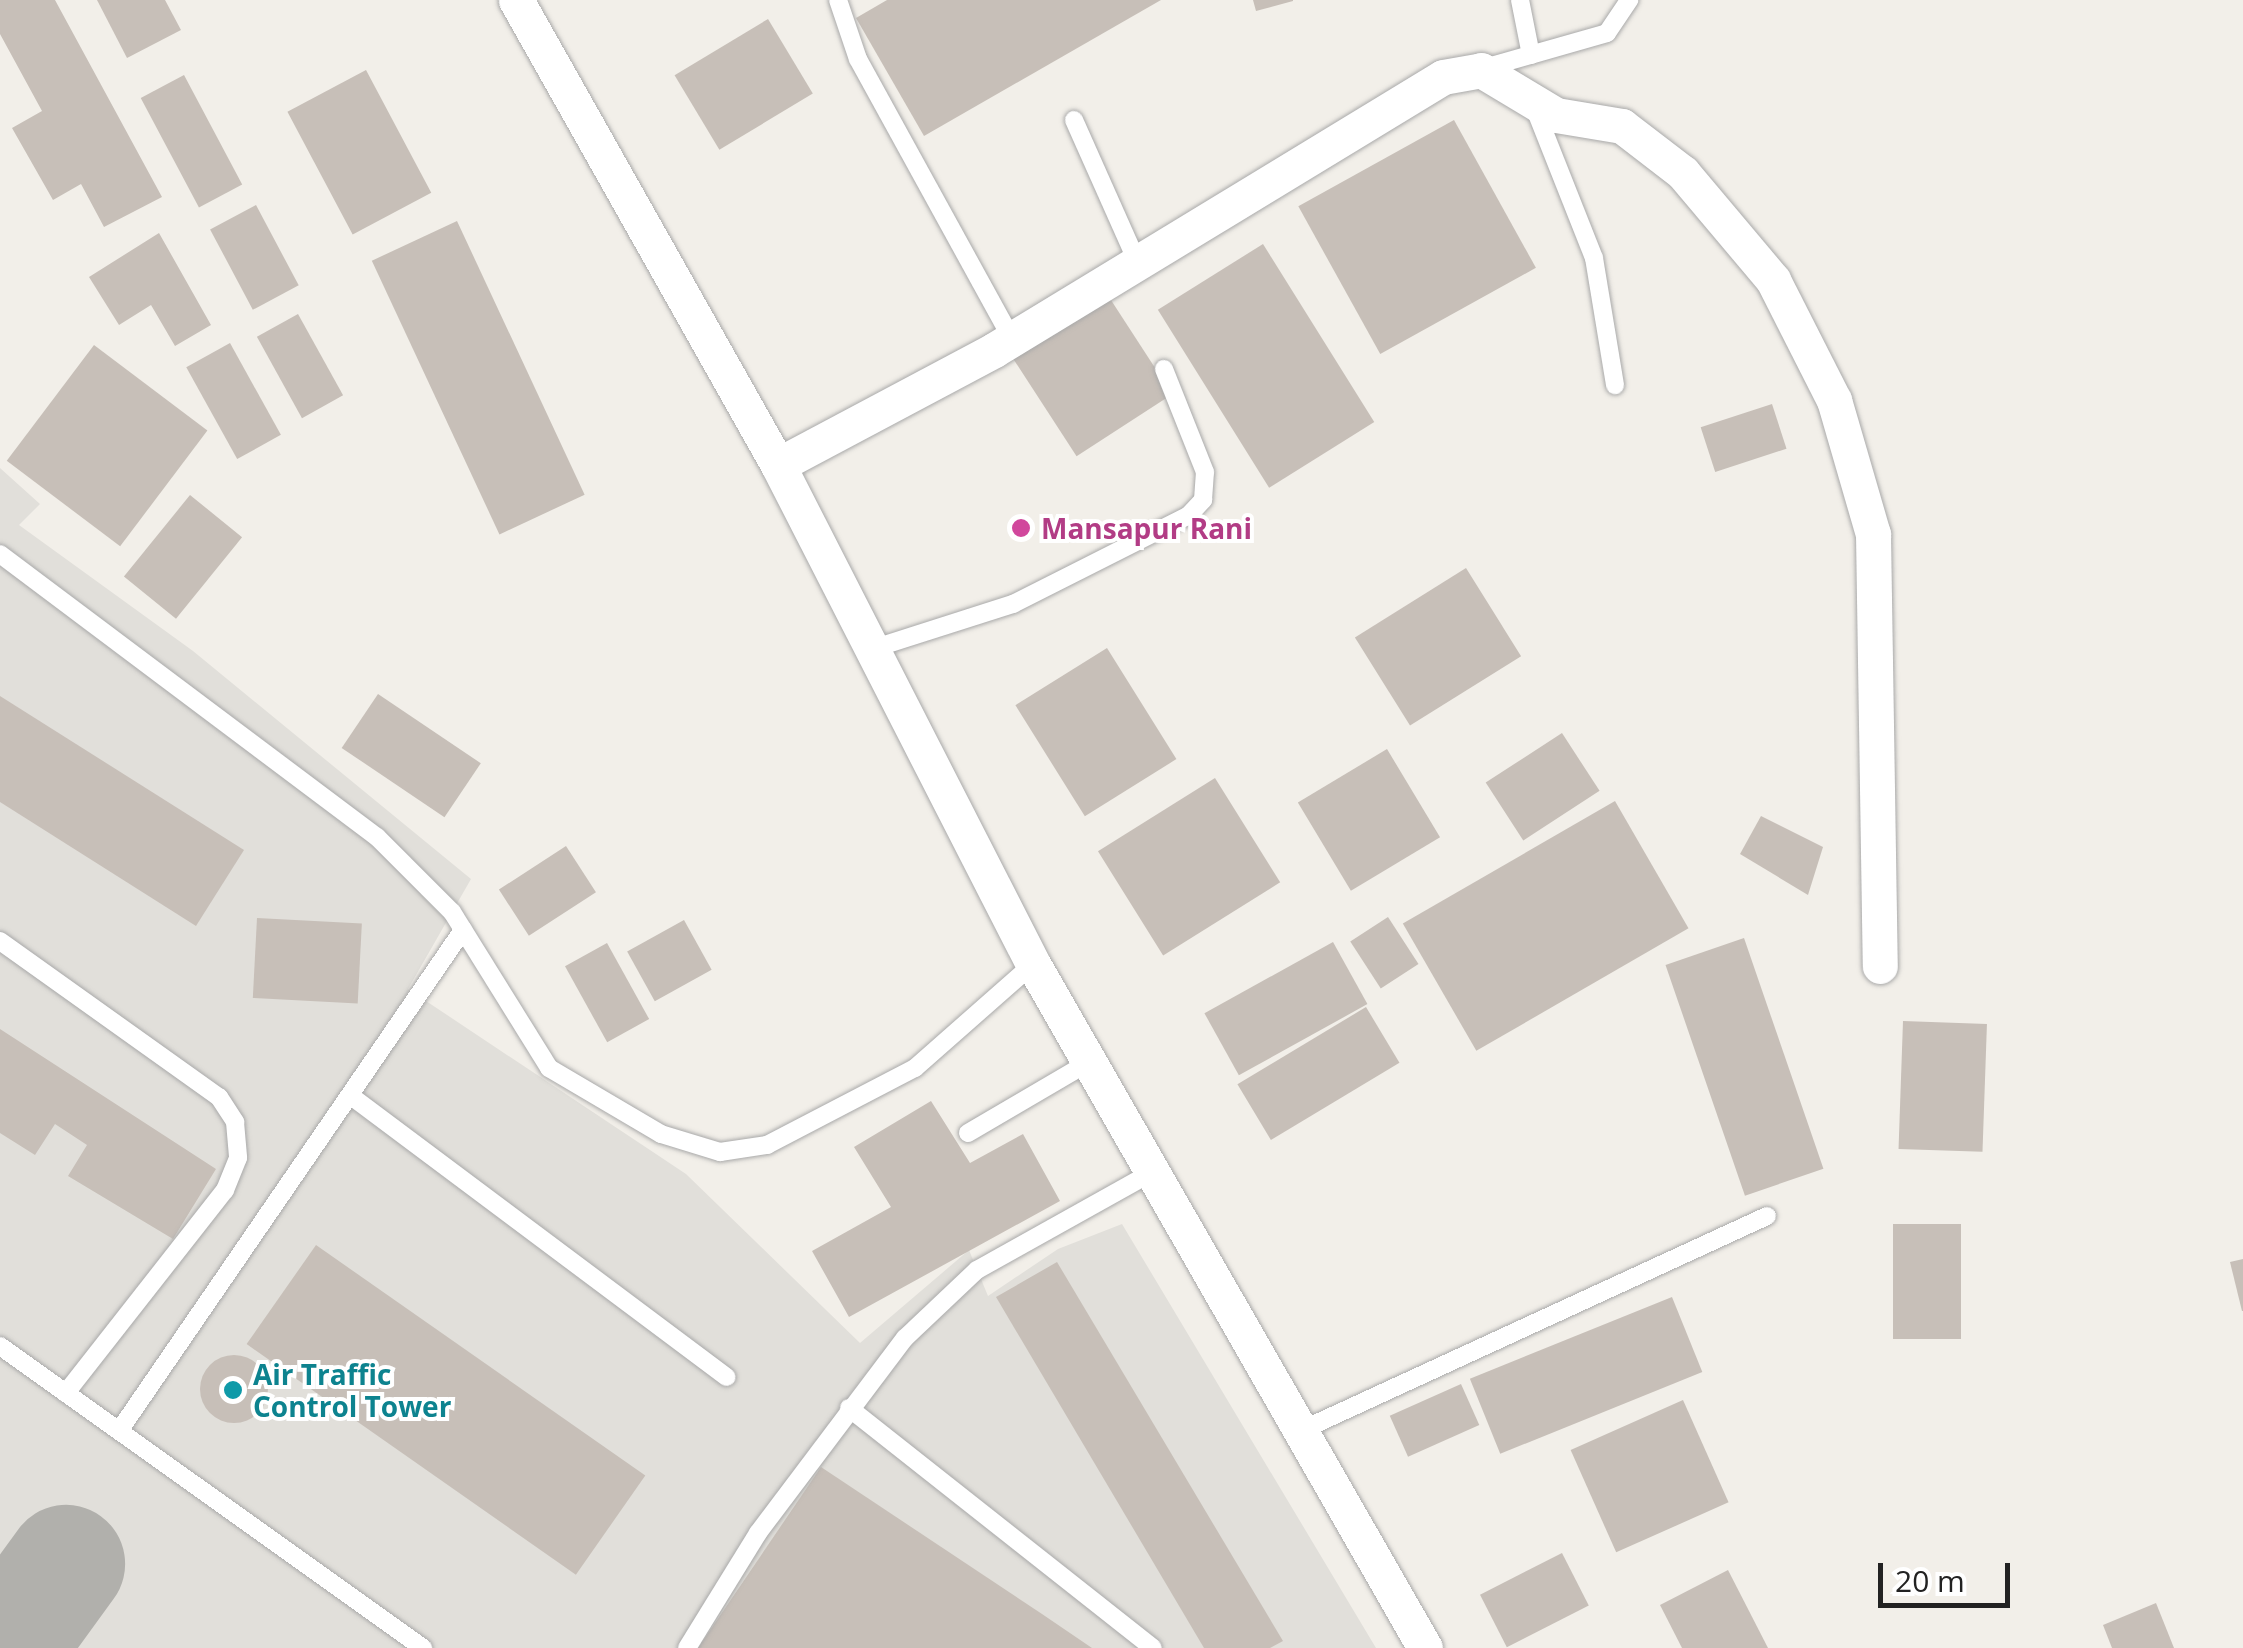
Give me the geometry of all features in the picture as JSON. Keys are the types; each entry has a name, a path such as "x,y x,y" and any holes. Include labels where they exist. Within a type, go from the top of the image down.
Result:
{"street":[{"path":"516,0 778,465 1033,964 1425,1648"},
{"path":"778,465 1012,339 1443,77 1481,70 1533,104 1622,126 1683,173 1773,280 1834,400 1873,534 1880,966"}],"lane":[{"path":"838,0 858,60 1012,339"},
{"path":"1520,0 1530,55"},
{"path":"1481,70 1606,32 1629,0"},
{"path":"1533,104 1594,258 1614,385"},
{"path":"1074,120 1138,264"},
{"path":"874,648 1013,604 1190,515 1203,500 1206,472 1164,369"},
{"path":"0,554 377,837 463,930 550,1068 661,1134 720,1152 767,1145 878,1092 1033,964"},
{"path":"119,1432 463,930"},
{"path":"0,941 219,1097 235,1122 238,1158 225,1190 66,1393"},
{"path":"968,1133 1089,1062"},
{"path":"351,1096 726,1377"},
{"path":"687,1648 849,1408 977,1270 1152,1172"},
{"path":"1300,1431 1767,1216"},
{"path":"0,1346 423,1648"},
{"path":"849,1408 1153,1648"}],"shaded area":[{"path":"0,468 40,504 19,525 193,651 471,879 408,989 686,1174 860,1343 969,1250 988,1296 1058,1249 1122,1224 1376,1648 0,1648"}],"building":[{"path":"0,0 55,0 162,197 104,227 81,184 53,200 12,128 42,111 0,34"},
{"path":"97,0 165,0 181,30 127,58"},
{"path":"887,0 1161,0 924,136 856,18"},
{"path":"1253,0 1293,0 1293,1 1256,11"},
{"path":"768,19 813,94 719,150 675,75"},
{"path":"366,70 431,193 353,235 287,112"},
{"path":"184,75 242,184 199,207 141,98"},
{"path":"1454,120 1536,268 1380,354 1298,206"},
{"path":"256,205 299,285 253,310 210,229"},
{"path":"457,221 585,495 499,534 372,261"},
{"path":"159,233 211,325 175,346 151,305 119,325 89,277"},
{"path":"1263,244 1374,422 1269,488 1158,310"},
{"path":"1109,297 1172,394 1077,456 1013,359"},
{"path":"298,314 343,395 302,418 257,337"},
{"path":"230,343 281,435 237,459 186,367"},
{"path":"94,345 207,430 120,546 7,461"},
{"path":"1772,404 1787,449 1715,472 1701,427"},
{"path":"190,495 242,537 176,619 124,577"},
{"path":"1466,568 1521,656 1410,726 1355,637"},
{"path":"1107,648 1176,759 1085,816 1015,705"},
{"path":"378,694 481,763 444,817 342,748"},
{"path":"0,696 244,850 196,926 0,802"},
{"path":"1562,733 1600,791 1523,840 1486,783"},
{"path":"1387,749 1440,837 1351,891 1298,803"},
{"path":"1215,778 1280,882 1163,955 1098,851"},
{"path":"1615,801 1688,928 1476,1051 1403,924"},
{"path":"1761,816 1823,847 1808,895 1740,854"},
{"path":"566,846 596,892 529,936 499,890"},
{"path":"1388,917 1418,964 1381,988 1350,942"},
{"path":"257,918 362,923 358,1003 253,998"},
{"path":"684,920 712,970 655,1001 627,952"},
{"path":"1744,938 1823,1169 1745,1196 1666,965"},
{"path":"1333,942 1367,1004 1239,1075 1204,1013"},
{"path":"607,943 649,1019 607,1042 565,966"},
{"path":"1366,1007 1399,1063 1271,1140 1237,1084"},
{"path":"1903,1021 1987,1024 1982,1152 1899,1149"},
{"path":"0,1029 216,1169 173,1239 68,1176 87,1145 55,1124 35,1155 0,1133"},
{"path":"931,1101 970,1163 1023,1134 1060,1201 849,1317 812,1251 891,1207 854,1147"},
{"path":"1893,1224 1961,1224 1961,1339 1893,1339"},
{"path":"316,1245 645,1476 576,1575 247,1344"},
{"path":"2243,1259 2243,1311 2242,1311 2230,1262"},
{"path":"1057,1262 1283,1641 1270,1648 1204,1648 996,1297"},
{"path":"1672,1297 1702,1372 1500,1454 1470,1379"},
{"name":"Air Traffic Control Tower","path":"234,1355 247,1357 258,1365 266,1376 266,1402 258,1413 247,1421 234,1423 221,1421 210,1413 202,1402 200,1389 202,1376 210,1365 221,1357"},
{"path":"1461,1384 1479,1425 1408,1457 1390,1416"},
{"path":"1683,1400 1729,1502 1616,1552 1571,1450"},
{"path":"821,1467 1042,1614 1092,1648 698,1648"},
{"path":"1562,1553 1589,1606 1507,1647 1480,1595"},
{"path":"1728,1570 1768,1648 1682,1648 1660,1605"},
{"path":"2156,1603 2174,1648 2112,1648 2103,1625"}],"taxiway":[{"path":"5,1648 66,1564"}],"place":[{"name":"Mansapur Rani","path":"1021,528"},
{"name":"Air Traffic Control Tower","path":"233,1390"}]}
